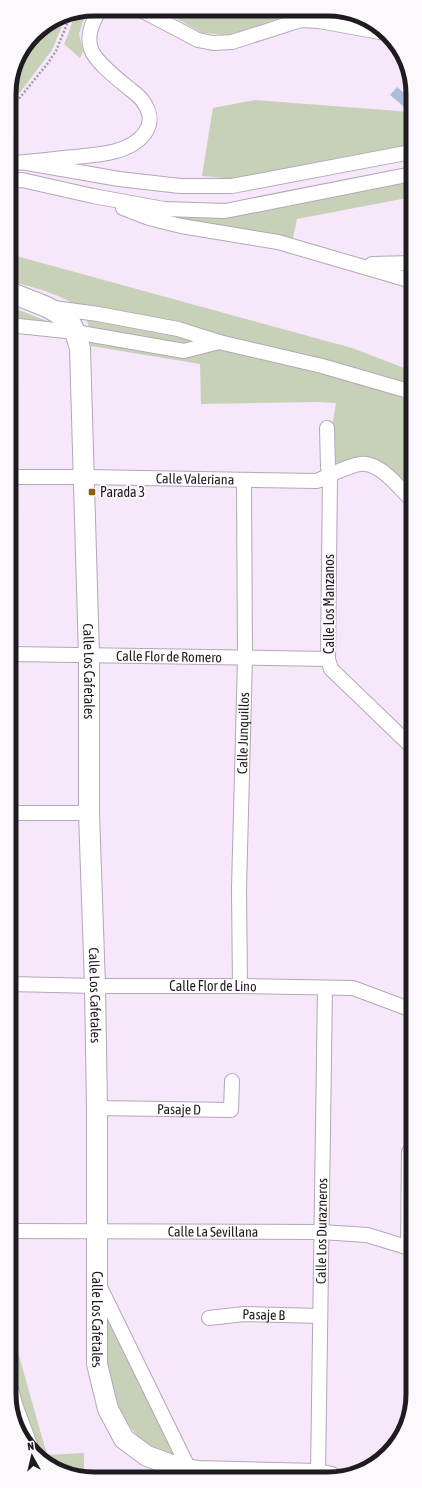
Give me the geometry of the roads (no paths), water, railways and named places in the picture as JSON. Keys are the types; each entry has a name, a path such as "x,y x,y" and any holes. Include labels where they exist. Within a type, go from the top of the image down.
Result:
{"main road":[{"path":"16,295 47,307 69,320 76,332"},
{"name":"Calle Los Cafetales","path":"76,332 80,348 85,477 89,656 89,813 95,986 97,1108 97,1364 108,1409 124,1439 147,1456 180,1471 217,1472"}],"street":[{"path":"16,163 102,154 125,148 139,140 148,129 151,118 148,108 141,98 109,71 95,56 91,48 90,34 93,21 96,16"},
{"path":"152,16 198,40 213,43 232,42 300,20 319,21 372,30"},
{"path":"27,163 127,180 180,186 232,186 406,153"},
{"path":"16,180 22,180 93,196 164,209 225,211 406,175"},
{"path":"93,196 149,218 181,226 278,242 406,279"},
{"path":"357,264 406,263"},
{"path":"47,307 98,314 178,329 219,342 322,366 406,390"},
{"path":"16,326 76,332 184,351 219,342"},
{"name":"Calle Los Manzanos","path":"327,428 328,467 330,475 328,659 331,668 406,741"},
{"name":"Calle Valeriana","path":"16,477 317,481 350,466 366,464 381,470 406,494"},
{"name":"Calle Junquillos","path":"240,986 239,889 245,658 244,480"},
{"name":"Calle Flor de Romero","path":"16,654 328,659"},
{"path":"16,813 89,813"},
{"name":"Calle Flor de Lino","path":"16,984 353,988 406,1008"},
{"name":"Calle Los Durazneros","path":"325,988 319,1316 325,1472"},
{"name":"Pasaje D","path":"97,1108 231,1110 232,1081"},
{"name":"Calle La Sevillana","path":"16,1231 321,1232 367,1235 406,1248"},
{"path":"97,1281 180,1471"},
{"name":"Pasaje B","path":"208,1318 244,1314 319,1316"},
{"path":"18,1413 24,1428"}],"water":[{"path":"397,87 406,95 406,108 390,95"}],"place":[{"name":"Parada 3","path":"92,492"}]}
